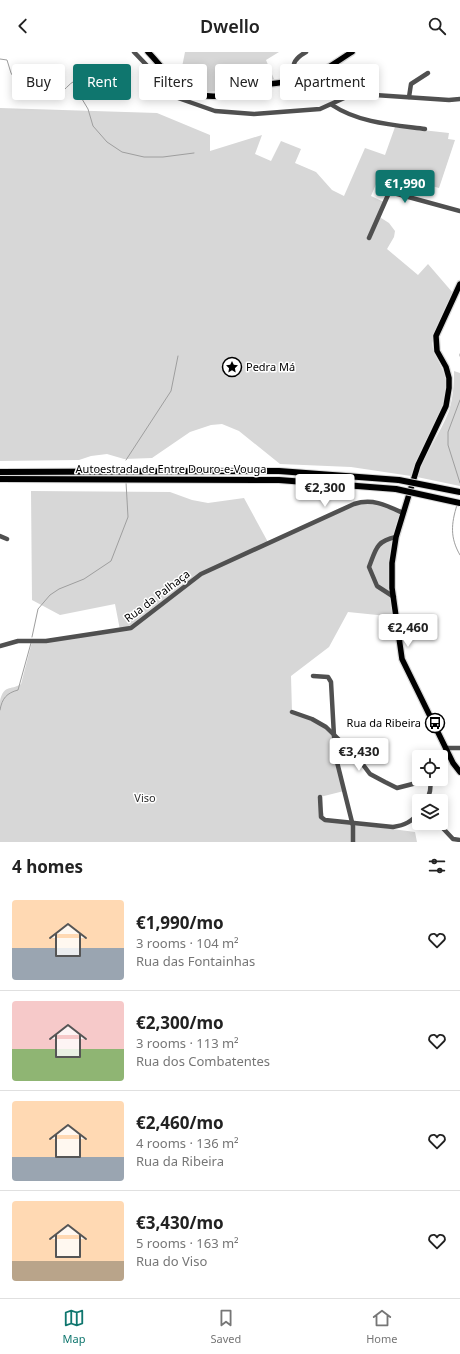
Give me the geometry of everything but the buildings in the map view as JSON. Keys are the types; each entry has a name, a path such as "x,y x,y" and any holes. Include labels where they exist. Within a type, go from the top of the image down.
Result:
{"highway":[{"name":"Autoestrada de Entre Douro-e-Vouga","path":"0,472 280,472 399,480 460,492"},
{"name":"Autoestrada de Entre Douro-e-Vouga","path":"0,479 279,480 396,489 460,503"}],"main road":[{"path":"148,52 179,85 208,97 233,95 264,85 280,82"},
{"path":"331,64 352,52"},
{"path":"446,750 402,658 394,597 392,563 396,537 419,461 446,406 449,378 446,367 437,351 436,336 460,284"},
{"path":"448,754 453,764 460,772"}],"street":[{"path":"134,52 178,98 215,111 254,114 314,110 332,105 353,94 460,100"},
{"path":"293,64 296,59 306,52"},
{"path":"409,98 411,84 428,73"},
{"path":"332,105 340,110 384,124 425,129"},
{"path":"369,238 390,192 460,211"},
{"name":"Rua da Palhaça","path":"0,646 18,641 46,641 132,628 201,574 354,504 364,501 375,501 403,513"},
{"path":"0,536 8,539"},
{"path":"394,597 377,586 369,567 377,546 384,539 396,537"},
{"path":"313,676 328,676 331,682 335,754 352,823 353,842"},
{"path":"292,712 312,719 326,727 358,758 370,774 397,788 412,783"},
{"path":"446,750 460,748"},
{"path":"320,797 321,817 325,820 393,827 403,826 412,820"},
{"path":"444,830 452,839 460,840"}],"green space":[{"path":"185,52 279,52 266,60 268,64 215,64 215,92 207,92 207,64 183,64"},
{"path":"0,108 157,113 210,135 210,151 262,135 255,154 271,161 281,141 301,149 295,163 316,172 332,190 344,196 365,148 385,155 395,127 449,133 448,139 455,140 439,188 381,172 371,196 384,202 378,216 389,223 395,231 394,237 387,249 418,275 428,264 453,293 432,343 434,352 446,381 443,406 433,430 415,464 411,476 351,467 280,464 239,431 222,424 211,425 190,432 152,458 124,459 107,454 91,456 79,460 0,461"},
{"path":"454,371 460,373 460,486 417,477 420,468 449,411 453,391"},
{"name":"Viso","path":"31,491 170,492 192,500 208,503 244,498 269,544 354,504 375,501 403,513 392,563 397,617 348,612 329,647 291,676 292,712 312,719 333,733 344,791 320,797 325,820 415,832 417,842 0,842 0,701 3,692 21,684 32,642 120,630 115,604 60,615 32,600"}],"waterway":[{"path":"0,59 7,60 12,75"},
{"path":"65,89 76,80 79,81 82,99 88,109 93,126 107,142 122,152 144,157 163,157 194,153"},
{"path":"126,460 171,391 178,356"},
{"path":"460,400 448,432 448,445 460,483"},
{"path":"32,637 38,609 50,595 59,589 84,579 111,561 128,517 126,482"},
{"path":"457,505 452,531 454,543 460,555"},
{"path":"0,710 2,702 6,697 18,690 31,643"}],"place":[{"name":"Pedra Má","path":"232,367"},
{"name":"Rua da Ribeira","path":"435,723"}]}
